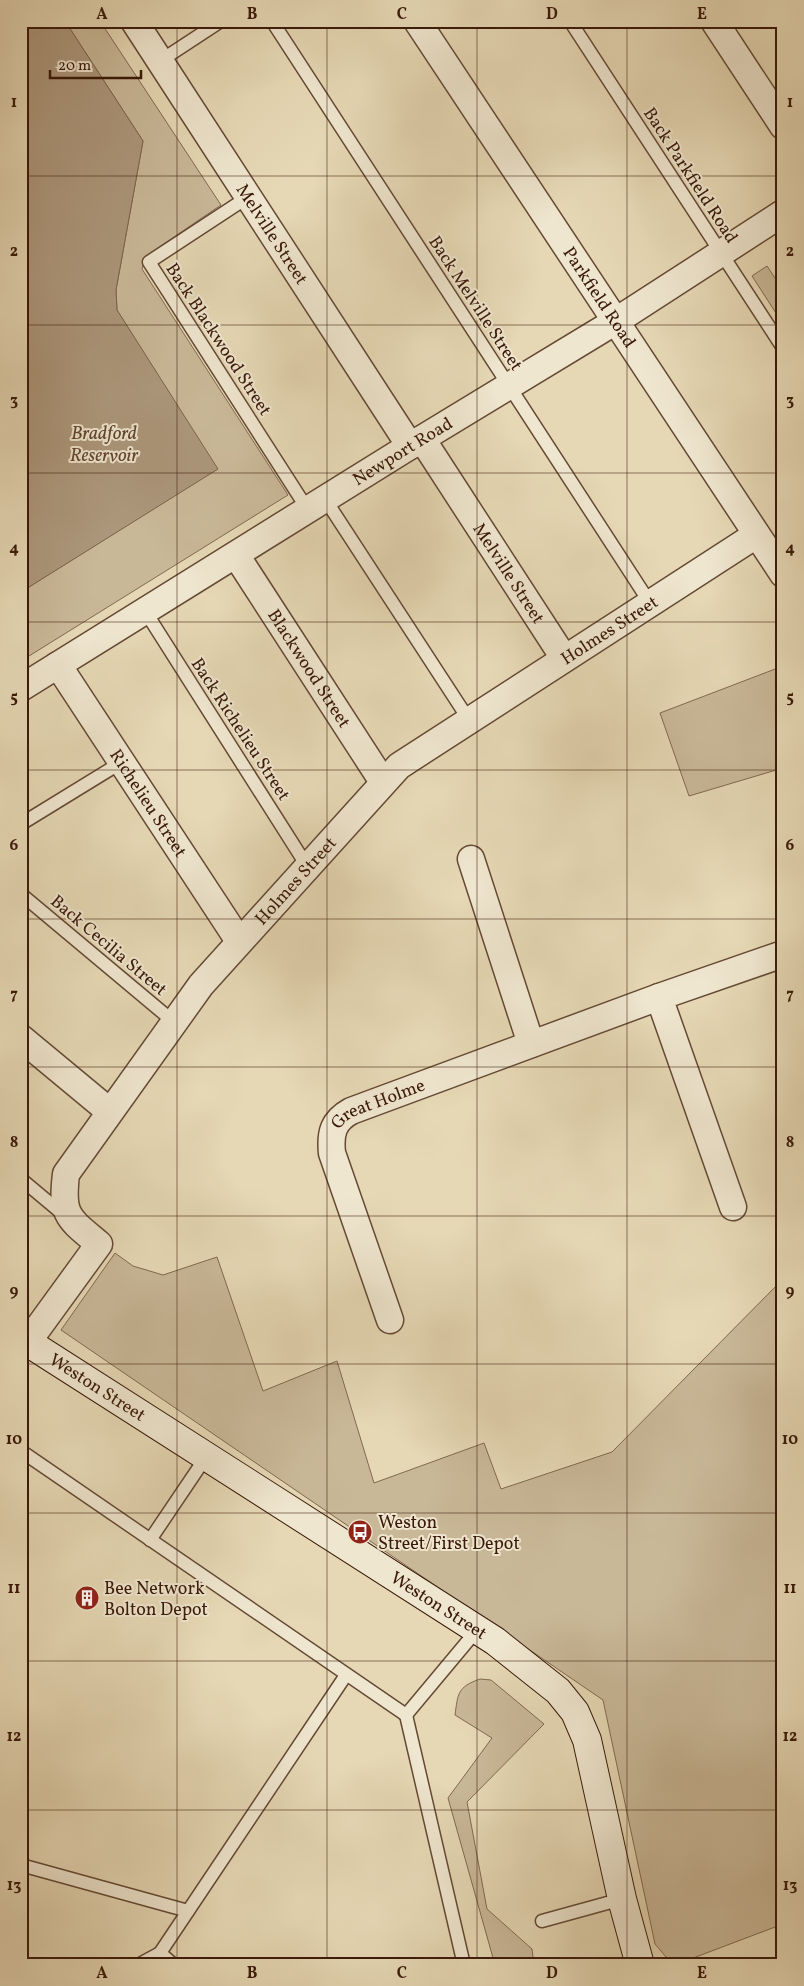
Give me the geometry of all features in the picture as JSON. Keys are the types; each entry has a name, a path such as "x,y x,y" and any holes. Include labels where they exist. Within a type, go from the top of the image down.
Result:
{"street":[{"name":"Melville Street","path":"134,21 248,197 564,658"},
{"name":"Parkfield Road","path":"417,21 783,574"},
{"path":"714,21 783,126"},
{"name":"Newport Road","path":"21,688 416,442 616,321 783,213"},
{"name":"Holmes Street","path":"70,1220 63,1196 66,1174 109,1111 201,985 399,766 756,535"},
{"name":"Blackwood Street","path":"236,554 383,782"},
{"name":"Richelieu Street","path":"58,665 239,942"},
{"path":"471,859 531,1044"},
{"name":"Great Holme","path":"390,1320 332,1153 332,1129 338,1120 351,1111 659,997 783,954"},
{"path":"659,997 733,1207"},
{"path":"21,1038 109,1111"},
{"path":"24,1340 100,1244 70,1220"},
{"name":"Weston Street","path":"24,1340 477,1630 558,1691 575,1712 587,1740 622,1899 640,1965"}],"lane":[{"path":"160,61 221,21"},
{"name":"Back Melville Street","path":"272,21 650,603"},
{"name":"Back Parkfield Road","path":"570,21 783,348"},
{"name":"Back Blackwood Street","path":"248,197 149,262 316,504 469,720"},
{"name":"Back Richelieu Street","path":"145,611 307,866"},
{"path":"21,824 122,762"},
{"name":"Back Cecilia Street","path":"21,894 174,1022"},
{"path":"21,1179 70,1220"},
{"path":"21,1452 406,1715 464,1965"},
{"path":"150,1540 206,1457"},
{"path":"406,1715 477,1630"},
{"path":"138,1965 160,1953 346,1675"},
{"path":"21,1865 188,1911"},
{"path":"542,1921 622,1899"},
{"path":"160,1953 174,1965"}],"shaded area":[{"path":"65,21 100,21 221,205 146,256 142,269 288,495 21,661 21,592 217,469 117,310 116,290 143,141"},
{"path":"767,266 783,290 783,324 752,276"},
{"path":"783,666 783,768 689,796 660,713"},
{"path":"115,1253 133,1266 163,1275 217,1257 263,1391 337,1361 374,1483 484,1443 501,1489 612,1452 783,1279 783,1924 680,1963 666,1957 655,1944 603,1700 61,1330"},
{"path":"480,1679 491,1680 544,1724 467,1802 487,1909 532,1949 534,1965 495,1965 448,1798 492,1738 455,1715 460,1692 467,1685"}],"water":[{"name":"Bradford Reservoir","path":"21,21 65,21 143,141 116,290 117,310 218,469 21,592"}],"place":[{"name":"Weston Street/First Depot","path":"360,1532"},
{"name":"Bee Network Bolton Depot","path":"87,1598"}]}
